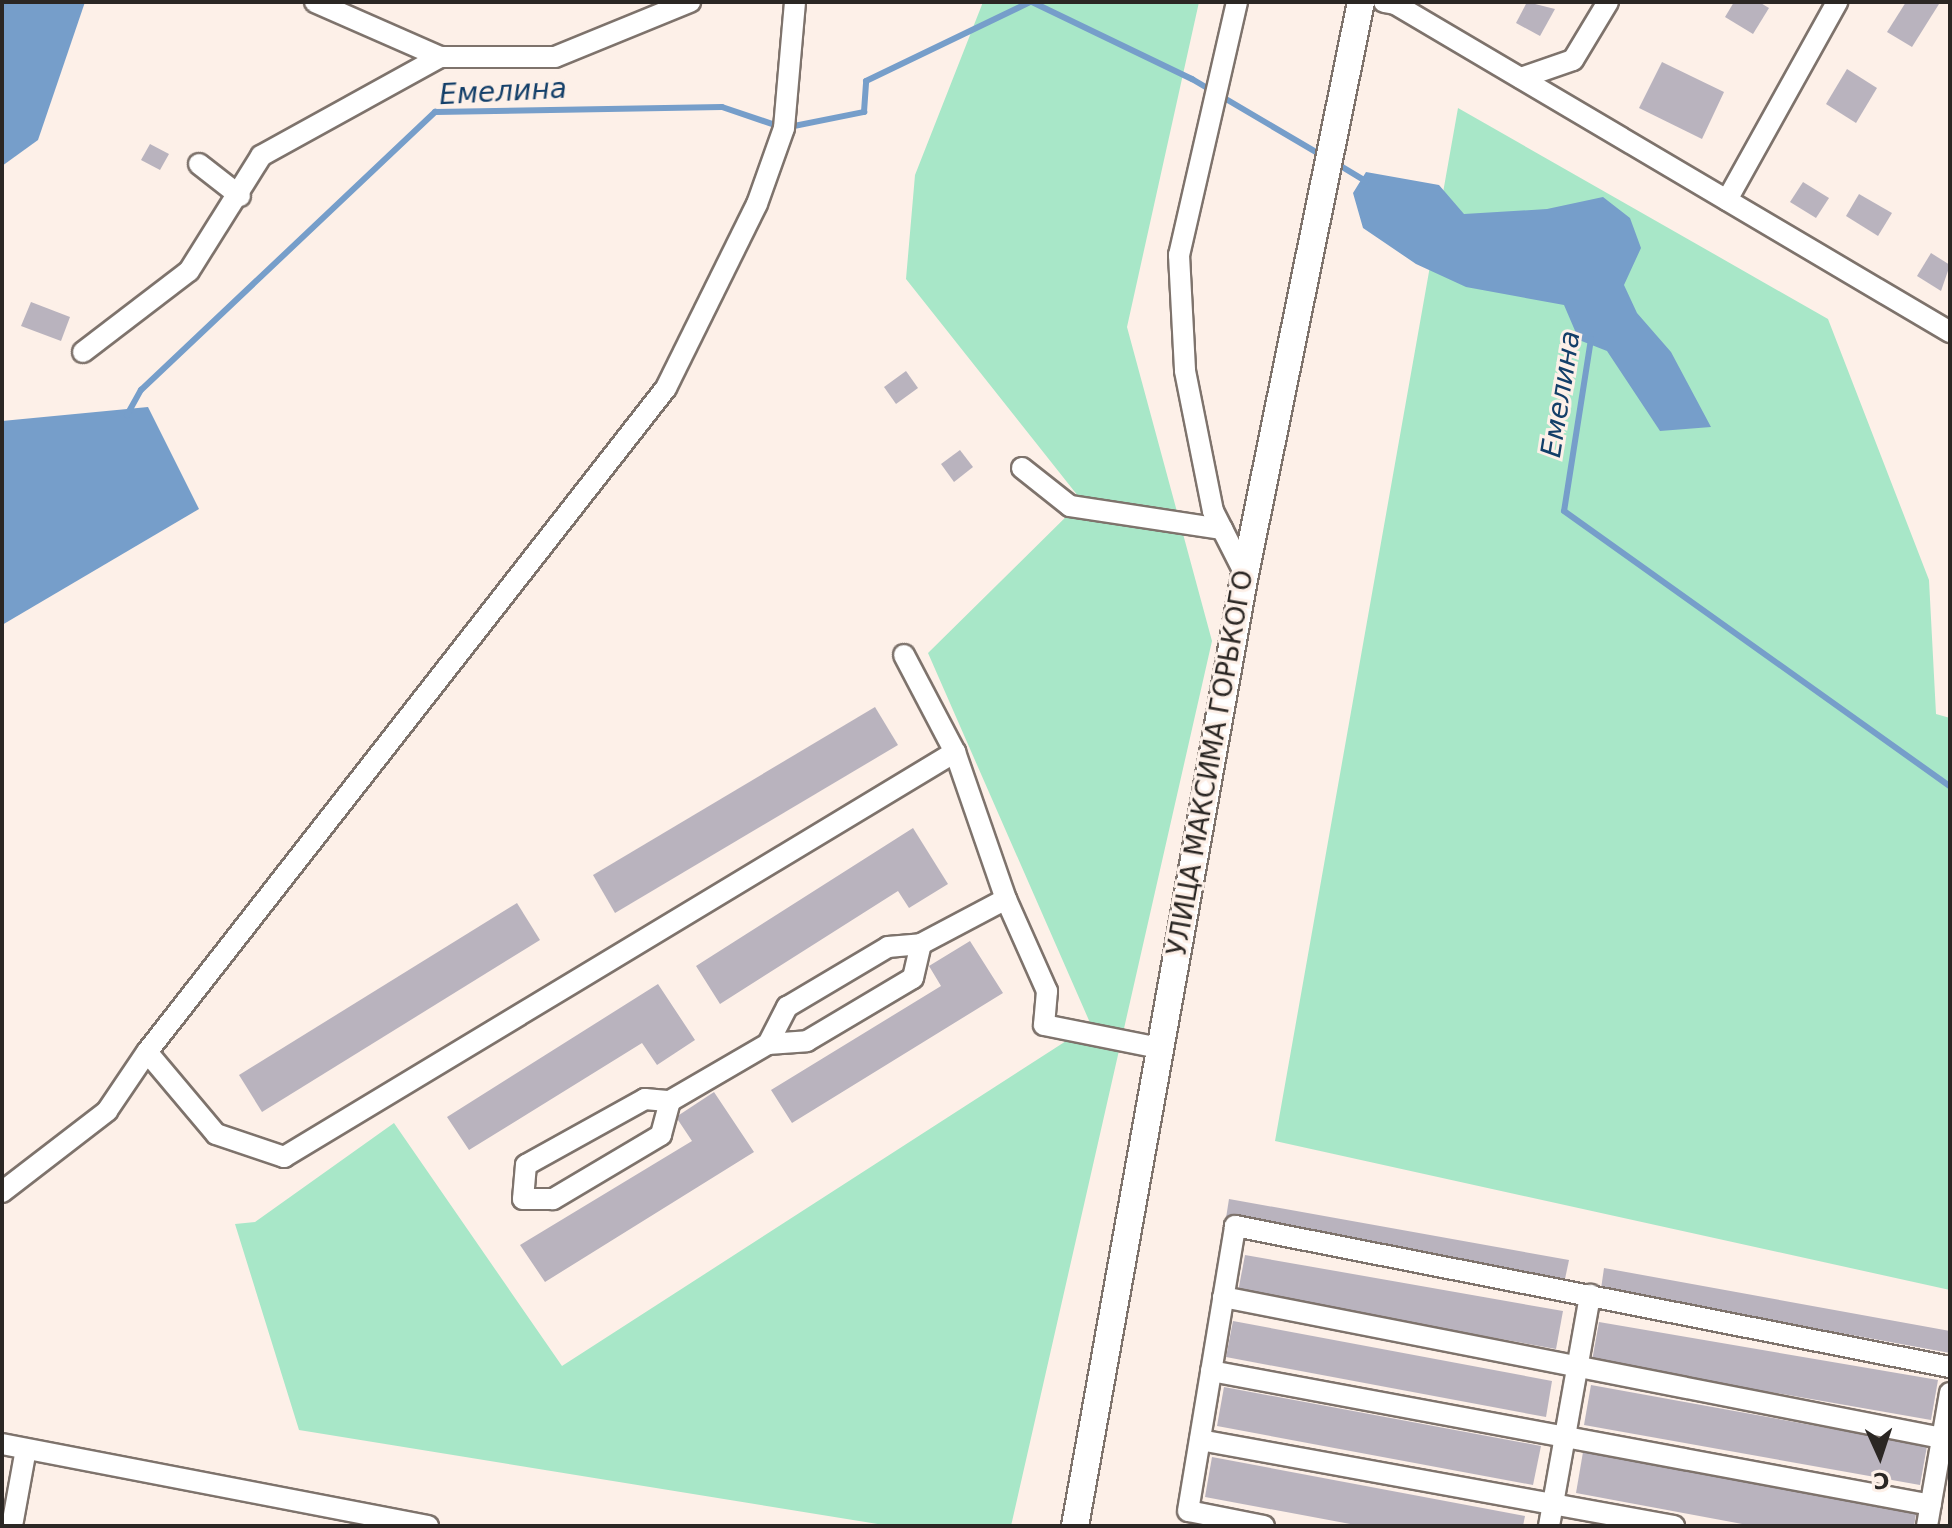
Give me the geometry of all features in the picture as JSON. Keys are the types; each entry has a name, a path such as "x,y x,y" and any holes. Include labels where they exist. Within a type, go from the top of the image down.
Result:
{"main road":[{"name":"УЛИЦА МАКСИМА ГОРЬКОГО","path":"1075,1526 1245,574 1361,2"}],"street":[{"path":"315,2 440,57 555,57 690,2"},
{"path":"2,1192 107,1111 147,1052 666,388 757,204 784,128 795,2"},
{"path":"1237,2 1179,255 1185,371 1213,511 1245,574"},
{"path":"1384,2 1521,78 1949,328"},
{"path":"1521,78 1573,60 1608,2"},
{"path":"1727,200 1837,2"},
{"path":"83,352 189,271 240,196 261,156 440,57"},
{"path":"199,164 240,196"},
{"path":"1022,468 1070,506 1222,529"},
{"path":"904,655 955,752 1006,899 1047,991 1044,1025 1159,1048"},
{"path":"147,1052 216,1134 284,1157 955,752"},
{"path":"768,1044 787,1007 888,947 921,944 1006,899"},
{"path":"670,1101 661,1135 553,1199 523,1199 526,1165 645,1099 670,1101 768,1044 807,1041 913,978 921,944"},
{"path":"1264,1526 1188,1511 1235,1226 1950,1367"},
{"path":"1549,1526 1590,1295"},
{"path":"1223,1297 1942,1438"},
{"path":"1211,1371 1931,1505"},
{"path":"1927,1526 1950,1393"},
{"path":"1200,1440 1674,1526"},
{"path":"2,1444 362,1520 428,1526"},
{"path":"12,1526 10,1495 26,1449"}],"green space":[{"path":"983,2 1199,2 1127,327 1212,641 1011,1526 890,1526 299,1430 235,1224 255,1222 394,1123 562,1366 1091,1025 928,653 1082,501 906,279 915,175"},
{"path":"1458,108 1828,319 1929,580 1936,714 1950,718 1950,1290 1275,1141"}],"water":[{"path":"2,2 85,2 38,140 2,166"},
{"path":"1366,172 1439,185 1464,214 1547,209 1603,197 1630,218 1641,248 1624,285 1637,313 1671,352 1711,427 1660,431 1607,351 1579,340 1564,305 1466,287 1416,264 1363,228 1353,193"},
{"path":"148,407 199,509 2,625 2,421"}],"building":[{"path":"1527,2 1555,9 1540,36 1516,23"},
{"path":"1734,2 1759,2 1769,8 1753,34 1725,17"},
{"path":"1906,2 1939,4 1912,47 1887,32"},
{"path":"1662,62 1724,92 1702,139 1639,108"},
{"path":"1847,69 1877,88 1856,123 1826,104"},
{"path":"150,144 169,154 160,170 141,160"},
{"path":"1803,182 1829,198 1816,218 1790,202"},
{"path":"1859,194 1892,213 1878,236 1846,216"},
{"path":"1931,253 1950,265 1941,291 1917,276"},
{"path":"31,302 70,317 61,341 21,326"},
{"path":"906,371 918,388 896,404 884,387"},
{"path":"960,450 973,467 954,482 941,464"},
{"path":"875,707 898,745 615,913 593,875"},
{"path":"913,828 948,884 909,908 898,891 720,1004 696,966"},
{"path":"517,903 540,940 262,1112 239,1075"},
{"path":"970,941 1003,993 792,1123 771,1090 941,986 929,966"},
{"path":"658,984 695,1040 657,1065 642,1043 469,1150 447,1117"},
{"path":"714,1092 754,1152 545,1282 520,1245 692,1141 676,1117"},
{"path":"1229,1199 1569,1260 1565,1279 1226,1218"},
{"path":"1245,1255 1563,1311 1556,1349 1238,1292"},
{"path":"1604,1268 1950,1331 1950,1353 1601,1289"},
{"path":"1233,1321 1552,1381 1546,1417 1226,1357"},
{"path":"1599,1322 1938,1380 1931,1420 1592,1361"},
{"path":"1591,1385 1927,1446 1920,1485 1584,1425"},
{"path":"1224,1387 1541,1446 1533,1485 1217,1426"},
{"path":"1583,1452 1916,1514 1914,1526 1753,1526 1576,1493"},
{"path":"1212,1457 1525,1516 1523,1526 1361,1526 1205,1497"}],"waterway":[{"name":"Емелина","path":"127,415 141,390 435,112 722,107 784,128 864,112 866,81 1030,2"},
{"name":"Емелина","path":"1032,2 1192,79 1321,155"},
{"name":"Емелина","path":"1334,162 1366,181"},
{"name":"Емелина","path":"1591,339 1564,511 1950,786"}]}
